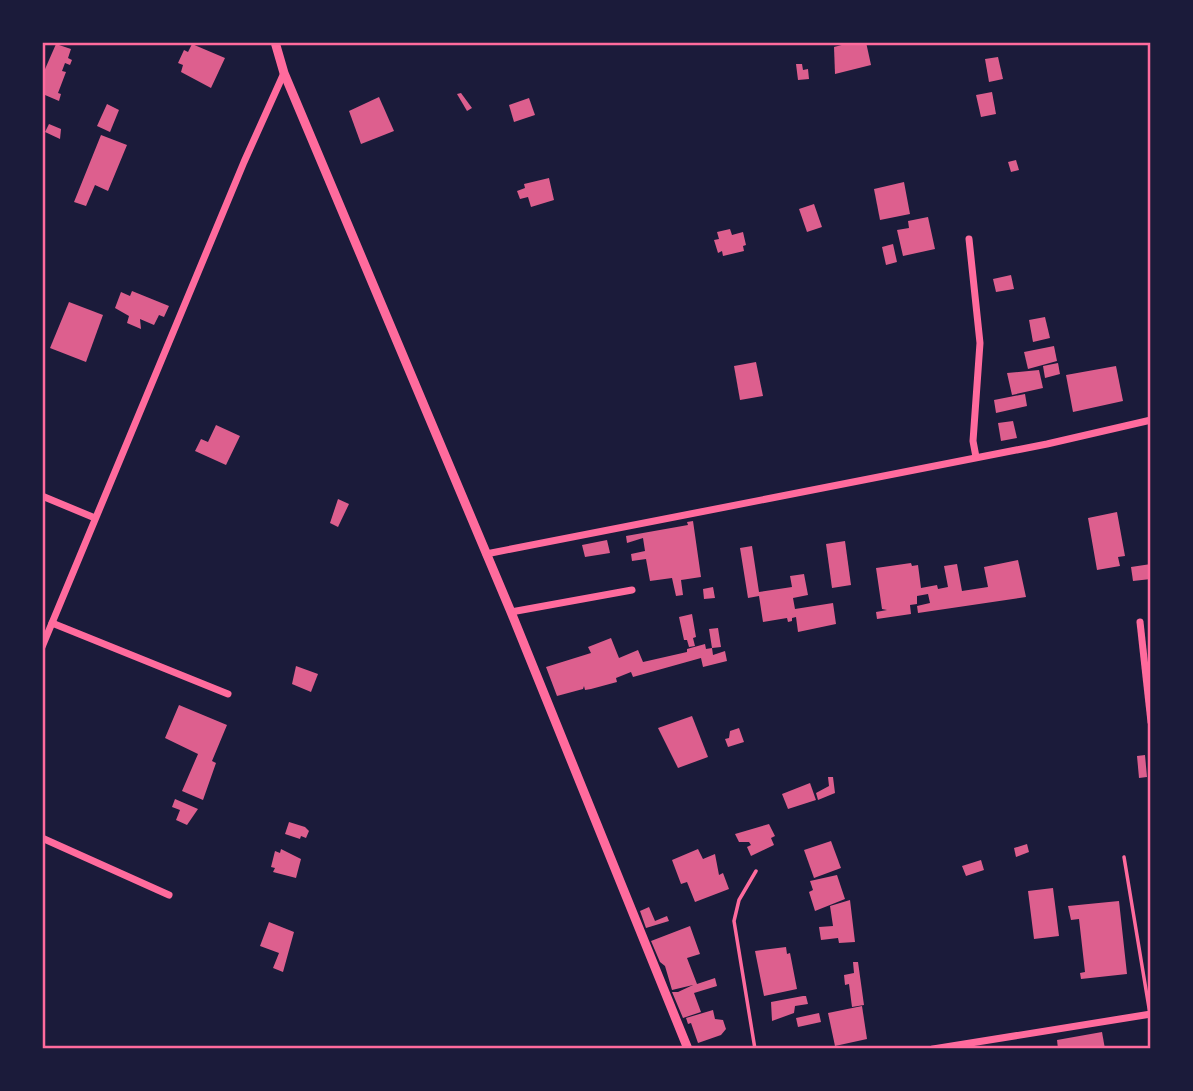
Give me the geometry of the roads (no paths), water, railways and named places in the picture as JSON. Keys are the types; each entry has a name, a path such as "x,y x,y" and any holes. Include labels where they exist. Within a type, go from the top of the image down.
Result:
{"street":[{"path":"275,42 284,73 511,612 688,1049"},
{"path":"42,647 45,631 52,623 244,162 284,73"},
{"path":"969,239 980,343 973,441 976,457"},
{"path":"486,554 1151,420"},
{"path":"42,496 95,518"},
{"path":"511,612 632,590"},
{"path":"1140,622 1151,722"},
{"path":"52,623 228,694"},
{"path":"42,838 169,895"},
{"path":"933,1049 1151,1015"}],"lane":[{"path":"1124,857 1151,1015"},
{"path":"755,871 739,900 734,921 755,1049"}]}
